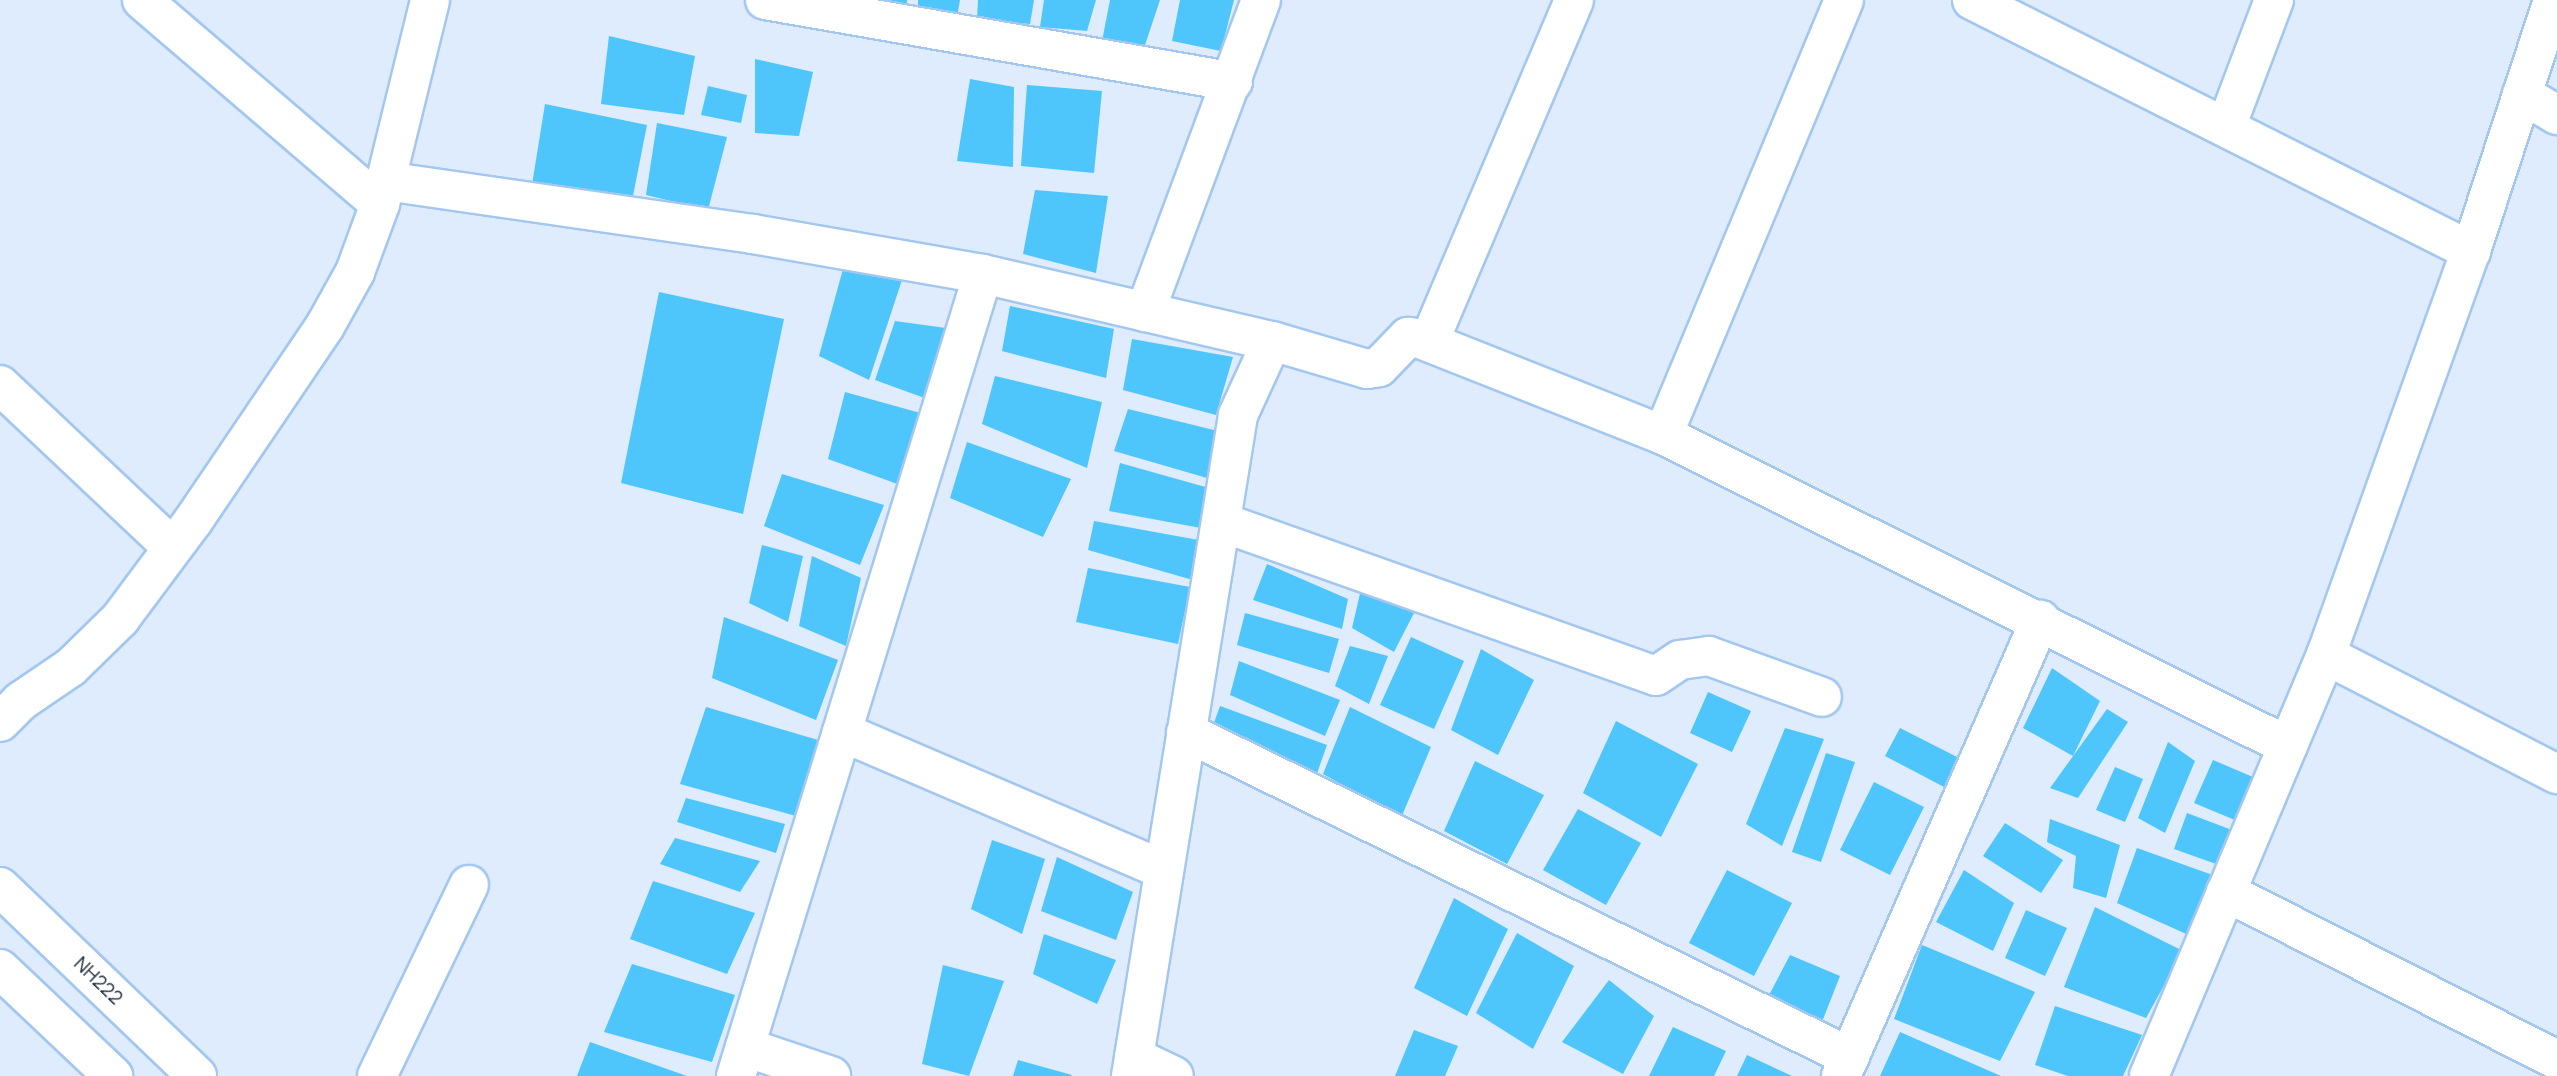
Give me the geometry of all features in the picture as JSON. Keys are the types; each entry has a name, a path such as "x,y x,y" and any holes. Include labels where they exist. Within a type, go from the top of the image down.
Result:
{"main road":[{"path":"142,0 382,192 753,234 983,274 1272,341 1367,369 1388,359 1408,337 1429,342 1663,435 2040,620 2288,746"},
{"path":"0,722 21,701 71,667 120,618 326,326 355,272 382,192 430,0"},
{"path":"765,0 1233,82"},
{"path":"1145,312 1233,82 1261,0"},
{"path":"1429,342 1574,0"},
{"path":"1663,435 1844,0"},
{"path":"1972,0 2470,251"},
{"path":"2226,127 2274,0"},
{"path":"2149,1076 2326,655 2470,251 2553,0"},
{"path":"2522,94 2557,116"},
{"path":"831,1076 740,1061 983,274"},
{"path":"1174,1076 1132,1067 1238,415 1272,341"},
{"path":"0,385 172,547"},
{"path":"1221,522 1656,676 1681,660 1709,656 1822,697"},
{"path":"1186,732 1846,1067 2040,620"},
{"path":"2326,655 2557,773"},
{"path":"842,732 1164,870"},
{"path":"377,1076 469,885"},
{"name":"NH222","path":"0,887 197,1076"},
{"path":"2226,892 2557,1060"},
{"path":"0,969 113,1076"}],"building":[{"path":"869,0 907,0 906,13"},
{"path":"918,0 960,0 957,17 918,7"},
{"path":"978,0 1034,0 1030,24 977,19"},
{"path":"1044,0 1096,0 1087,31 1040,27"},
{"path":"1110,0 1160,0 1143,51 1102,41"},
{"path":"1180,0 1234,0 1221,51 1172,41"},
{"path":"609,36 695,56 684,115 601,104"},
{"path":"755,59 813,72 799,136 755,133"},
{"path":"970,79 1014,87 1013,167 957,161"},
{"path":"1027,85 1102,91 1094,173 1021,166"},
{"path":"708,86 747,95 741,123 701,115"},
{"path":"545,104 647,125 632,201 531,191"},
{"path":"657,123 727,137 708,210 646,195"},
{"path":"1035,190 1108,196 1096,273 1023,254"},
{"path":"843,269 902,280 869,380 819,356"},
{"path":"659,292 784,319 743,514 621,483"},
{"path":"1010,306 1114,329 1106,378 1002,351"},
{"path":"895,321 953,329 930,400 875,380"},
{"path":"1132,339 1233,357 1216,415 1123,390"},
{"path":"995,376 1102,402 1087,468 982,424"},
{"path":"845,392 931,416 903,486 828,459"},
{"path":"1128,409 1222,432 1214,480 1114,451"},
{"path":"967,442 1071,479 1043,537 950,498"},
{"path":"1120,463 1209,488 1201,528 1109,511"},
{"path":"782,474 884,505 860,565 764,526"},
{"path":"1094,521 1204,541 1193,580 1088,550"},
{"path":"762,545 803,556 788,622 749,603"},
{"path":"812,556 861,578 846,646 799,626"},
{"path":"1267,564 1348,599 1342,629 1253,600"},
{"path":"1088,568 1190,587 1178,644 1076,622"},
{"path":"1362,585 1414,613 1394,652 1352,628"},
{"path":"1245,613 1339,639 1329,673 1237,645"},
{"path":"724,617 838,660 816,720 712,678"},
{"path":"1411,637 1464,661 1434,729 1380,705"},
{"path":"1350,646 1388,656 1369,704 1335,686"},
{"path":"1481,649 1534,680 1498,755 1451,730"},
{"path":"1239,661 1340,700 1325,736 1230,695"},
{"path":"2052,668 2100,701 2073,756 2023,728"},
{"path":"1708,692 1751,711 1732,752 1690,733"},
{"path":"1220,706 1327,745 1315,779 1210,734"},
{"path":"706,707 818,740 796,816 680,784"},
{"path":"1350,707 1431,747 1401,818 1323,774"},
{"path":"2107,709 2128,722 2078,798 2050,788"},
{"path":"1616,721 1698,764 1661,837 1583,793"},
{"path":"1785,728 1824,739 1782,846 1746,824"},
{"path":"1900,728 1961,759 1946,788 1885,756"},
{"path":"2168,742 2195,761 2165,833 2138,818"},
{"path":"1826,753 1855,762 1821,862 1792,852"},
{"path":"2213,760 2260,780 2242,823 2194,803"},
{"path":"1475,761 1544,795 1507,864 1444,831"},
{"path":"2115,767 2143,779 2125,822 2096,810"},
{"path":"1874,782 1924,807 1890,875 1840,850"},
{"path":"686,798 785,824 776,853 677,822"},
{"path":"1578,809 1641,843 1606,905 1543,870"},
{"path":"2187,813 2232,830 2219,865 2174,849"},
{"path":"2050,819 2120,845 2106,898 2073,888 2076,856 2047,842"},
{"path":"2005,823 2063,860 2041,893 1983,856"},
{"path":"675,838 760,861 740,892 660,864"},
{"path":"992,840 1045,859 1022,934 971,909"},
{"path":"2137,848 2221,878 2193,937 2117,903"},
{"path":"1057,857 1133,892 1116,940 1041,911"},
{"path":"1727,870 1792,903 1754,976 1689,943"},
{"path":"1964,870 2014,903 1993,951 1936,922"},
{"path":"653,881 755,913 727,974 630,939"},
{"path":"1454,898 1508,929 1467,1016 1414,988"},
{"path":"2095,907 2183,951 2146,1018 2064,987"},
{"path":"2026,910 2067,928 2045,976 2005,958"},
{"path":"1517,933 1574,966 1533,1049 1476,1013"},
{"path":"1044,934 1116,960 1097,1004 1033,974"},
{"path":"1922,945 2035,992 2000,1061 1894,1019"},
{"path":"1790,955 1840,976 1820,1027 1767,999"},
{"path":"632,964 735,995 712,1062 604,1032"},
{"path":"943,965 1004,981 969,1076 922,1064"},
{"path":"1609,980 1654,1016 1623,1074 1562,1042"},
{"path":"2055,1006 2142,1035 2123,1076 2068,1076 2035,1065"},
{"path":"1673,1027 1726,1051 1714,1076 1649,1076"},
{"path":"1414,1030 1458,1046 1445,1076 1395,1076"},
{"path":"1900,1032 2001,1076 1880,1076"},
{"path":"590,1042 687,1076 577,1076"},
{"path":"1747,1055 1792,1076 1737,1076"},
{"path":"1018,1060 1072,1075 1013,1076"}]}
